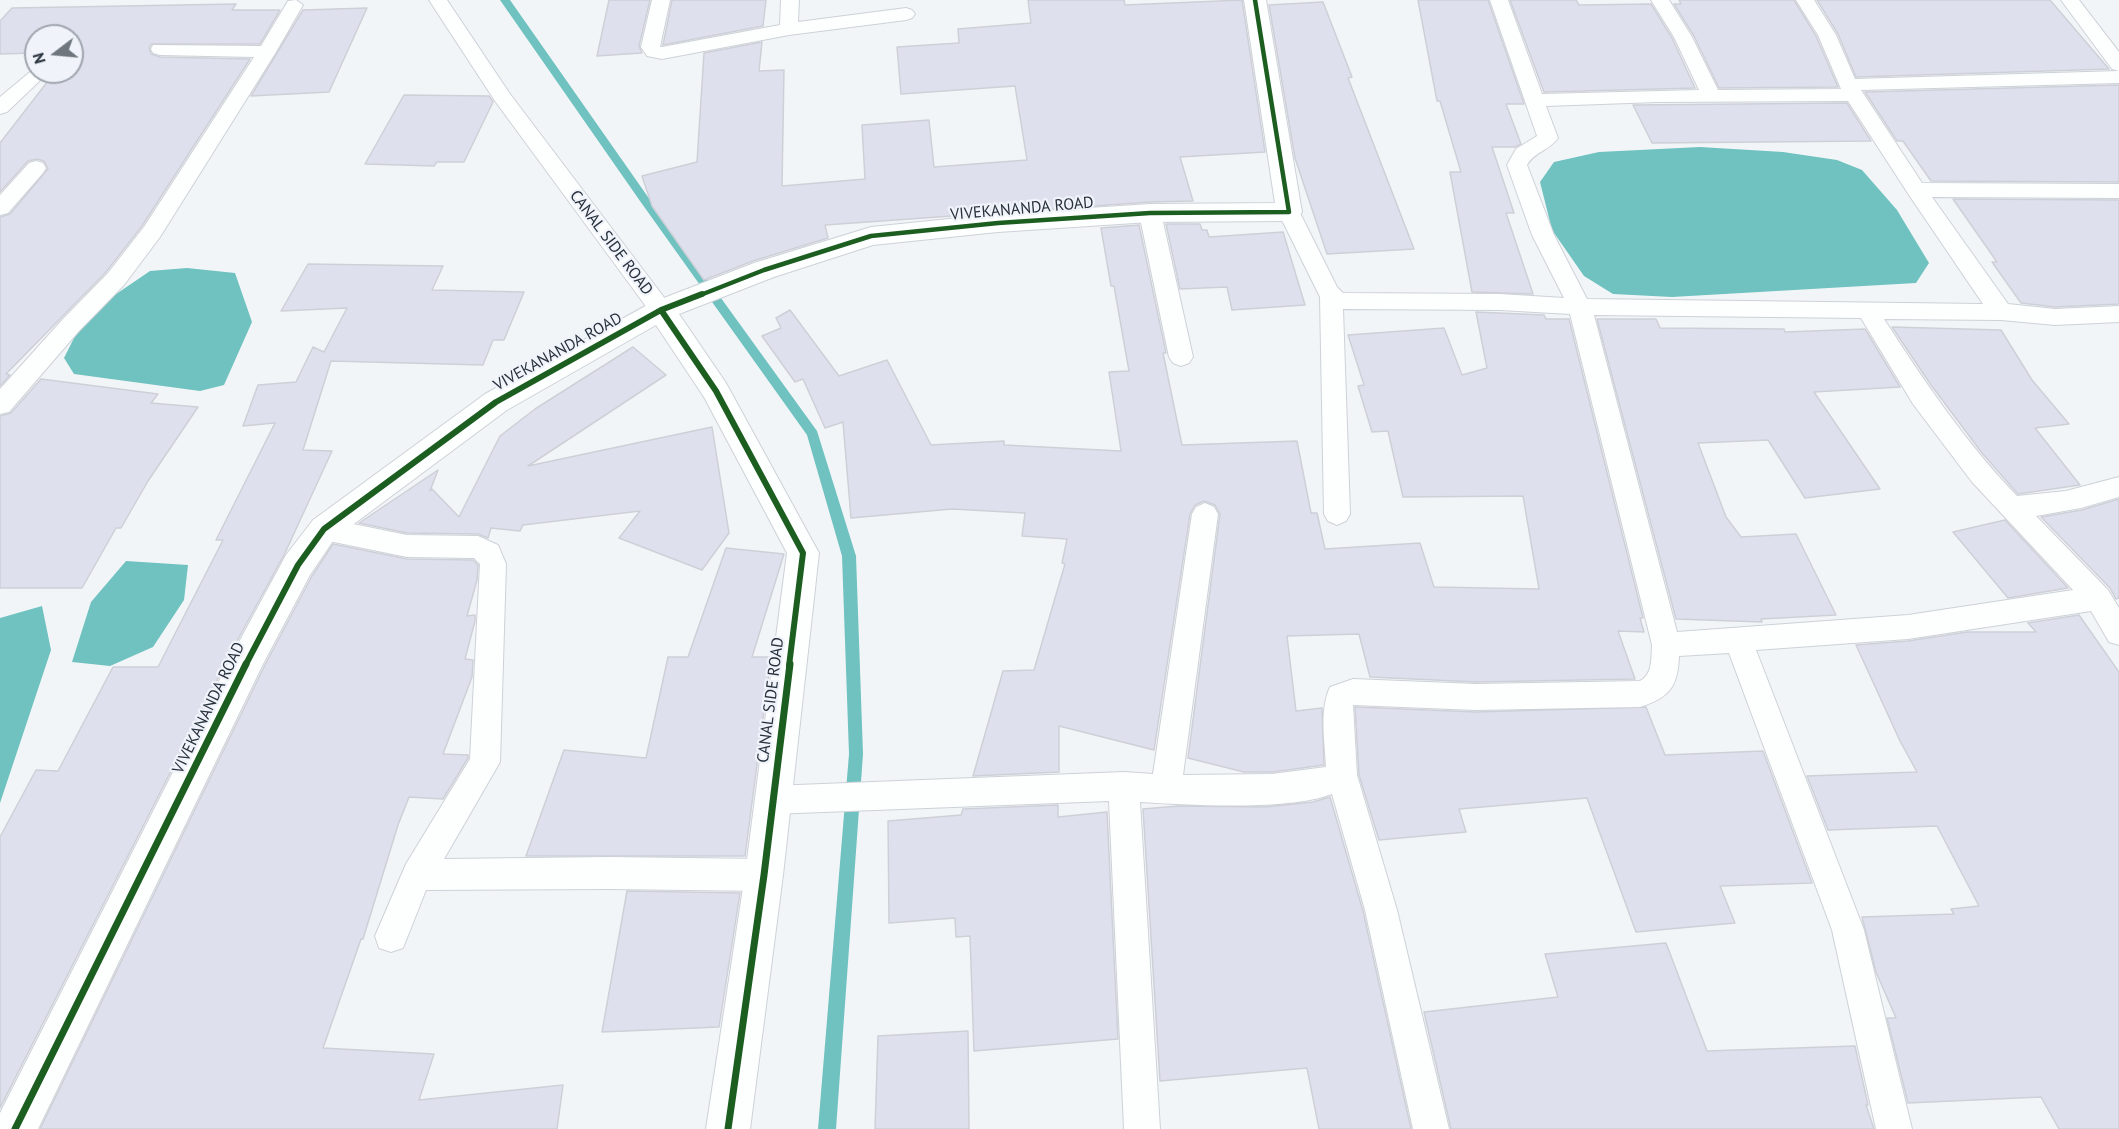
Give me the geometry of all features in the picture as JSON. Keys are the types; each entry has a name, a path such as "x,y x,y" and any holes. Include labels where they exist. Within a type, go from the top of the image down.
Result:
{"street":[{"path":"1255,0 1289,212"},
{"name":"VIVEKANANDA ROAD","path":"15,1129 250,653 298,566 324,529 496,402 668,307 764,270 871,236 998,223 1150,213 1289,212"},
{"name":"CANAL SIDE ROAD","path":"668,307 803,553 764,875 728,1129"}],"lane":[{"name":"CANAL SIDE ROAD","path":"438,0 502,97 668,307"},
{"path":"661,0 651,47 654,52 662,53 789,29 906,14"},
{"path":"789,29 790,0"},
{"path":"1431,1129 1381,910 1342,775 1338,706 1340,696 1353,693 1476,697 1640,694 1650,692 1664,676 1666,645 1580,306 1543,235 1518,165 1523,154 1548,138 1499,0"},
{"path":"1660,0 1683,37 1712,97"},
{"path":"1805,0 1827,35 1851,90 2001,312"},
{"path":"2070,0 2119,65"},
{"path":"0,405 71,325 116,279 152,232 267,52 294,5"},
{"path":"160,49 267,52"},
{"path":"1535,100 1656,96 1712,97 2119,76"},
{"path":"0,108 26,84"},
{"path":"0,208 36,168"},
{"path":"1917,190 2119,191"},
{"path":"1289,212 1331,297 1337,514"},
{"path":"1150,213 1181,357"},
{"path":"1331,297 1340,301 2001,312 2055,317 2119,314"},
{"path":"1867,310 1922,398 1981,475 2098,598 2119,633"},
{"path":"2012,506 2024,507 2068,500 2119,487"},
{"path":"1166,790 1205,514"},
{"path":"324,529 407,546 478,548 489,553 493,564 485,762 417,874 391,936"},
{"path":"1666,645 1908,627 2098,598"},
{"path":"1738,639 1848,930 1894,1129"},
{"path":"772,800 1124,786 1166,790 1282,788 1327,782 1342,775"},
{"path":"1124,786 1142,1129"},
{"path":"417,874 764,875"}],"water":[{"path":"1700,147 1783,152 1837,160 1862,170 1897,210 1929,263 1916,283 1672,297 1613,294 1584,276 1552,230 1540,182 1554,162 1599,152"},
{"path":"187,268 235,273 252,322 224,385 200,391 74,374 64,358 76,334 103,303 150,271"},
{"path":"126,561 188,565 184,600 153,647 110,666 72,662 91,602"},
{"path":"42,606 51,650 0,803 0,618"}],"building":[{"path":"609,0 650,0 639,46 642,53 597,56"},
{"path":"672,0 766,0 763,26 663,45"},
{"path":"1028,0 1124,0 1125,5 1242,0 1265,152 1180,157 1193,201 1150,202 825,225 828,238 753,261 704,280 652,206 642,176 697,162 704,53 762,42 759,71 784,70 782,186 865,179 862,125 929,120 934,167 1027,160 1015,86 901,94 897,47 959,43 958,29 1031,23"},
{"path":"1418,0 1488,0 1524,104 1506,104 1521,144 1515,147 1492,147 1514,213 1506,213 1533,294 1472,292 1450,172 1461,172 1440,101 1437,101"},
{"path":"1510,0 1576,0 1579,5 1651,4 1672,38 1695,88 1544,92"},
{"path":"1679,0 1794,0 1816,36 1838,87 1719,88 1694,36 1674,4 1681,4"},
{"path":"1817,0 2050,0 2109,69 1856,77 1838,34"},
{"path":"1323,2 1352,77 1348,78 1414,249 1327,254 1295,158 1269,5"},
{"path":"236,4 232,10 280,10 260,44 151,44 149,48 151,54 160,57 250,59 142,226 106,272 6,374 10,375 0,386 0,217 10,214 48,169 44,161 37,159 28,161 0,192 0,143 46,84 84,84 84,24 24,24 24,53 0,54 0,21 12,8"},
{"path":"367,8 329,92 251,96 303,10"},
{"path":"2119,85 2119,182 1931,181 1903,141 1897,141 1865,92"},
{"path":"404,95 489,96 493,102 464,162 437,162 434,166 365,164"},
{"path":"1847,103 1871,141 1652,143 1633,105"},
{"path":"1953,199 2119,200 2119,304 2055,307 2021,303 1992,262 1997,262"},
{"path":"1166,224 1200,224 1202,230 1207,230 1209,237 1283,232 1305,305 1232,310 1227,287 1180,289"},
{"path":"1139,225 1166,353 1163,353 1182,445 1297,441 1311,513 1317,513 1325,549 1420,543 1434,587 1539,589 1523,496 1403,497 1388,431 1372,432 1358,386 1364,385 1348,335 1444,328 1462,375 1487,368 1476,312 1544,315 1546,319 1569,319 1643,618 1640,618 1644,632 1618,631 1635,679 1476,682 1370,677 1359,634 1287,636 1296,711 1322,708 1324,765 1272,772 1244,772 1188,758 1220,514 1215,505 1204,501 1195,505 1190,514 1154,750 1059,726 1059,772 973,776 1003,671 1034,670 1065,564 1062,563 1067,539 1022,536 1025,513 952,509 851,518 843,422 825,428 803,379 795,382 762,336 781,328 776,318 790,310 839,376 887,360 931,445 1004,441 1004,445 1121,451 1109,372 1129,371 1101,228"},
{"path":"308,264 443,266 432,290 524,292 504,340 493,340 483,365 331,361 303,450 332,451 285,553 237,641 0,1108 0,837 36,770 58,771 113,667 158,667 223,540 216,540 275,423 243,426 258,385 296,382 313,347 324,352 347,308 281,311"},
{"path":"1597,319 1656,319 1660,328 1784,329 1785,332 1865,329 1900,387 1814,392 1880,489 1805,498 1768,440 1698,443 1726,517 1741,537 1796,534 1836,615 1761,619 1762,622 1676,619"},
{"path":"1892,327 2001,330 2032,380 2069,424 2035,428 2080,485 2018,494 1982,453 1931,385"},
{"path":"633,347 666,375 528,466 712,427 729,533 702,570 619,538 640,511 523,525 520,531 491,528 488,538 478,534 407,533 359,523 438,470 430,491 432,489 459,517 500,436 535,409"},
{"path":"41,379 158,394 151,403 198,407 148,481 121,528 116,528 82,588 0,588 0,416 11,413"},
{"path":"2119,499 2119,598 2116,599 2110,588 2041,517 2082,510"},
{"path":"2005,520 2068,588 2008,598 1953,532"},
{"path":"333,544 407,559 473,560 478,565 477,580 467,616 475,615 465,659 473,660 472,677 443,754 468,755 468,758 443,799 409,797 398,825 363,939 361,939 323,1048 434,1054 419,1100 563,1085 557,1129 40,1129 265,665 312,576"},
{"path":"726,548 784,554 752,657 771,657 745,856 526,856 564,750 646,758 668,657 688,657"},
{"path":"2079,615 2119,672 2119,1129 2059,1129 2041,1097 1908,1103 1887,1018 1896,1018 1876,972 1862,917 1954,914 1951,909 1979,906 1937,826 1828,830 1807,776 1917,772 1900,741 1856,645 1908,641 1967,632 2036,632 2028,623"},
{"path":"1355,707 1476,712 1646,707 1665,755 1763,751 1812,883 1720,886 1735,923 1636,932 1587,798 1459,809 1466,832 1379,840 1359,775"},
{"path":"1330,797 1363,911 1411,1129 1319,1129 1307,1068 1160,1081 1143,809 1178,806 1265,807 1313,802"},
{"path":"1058,805 1058,817 1107,812 1118,1039 974,1051 970,936 956,937 955,918 889,923 888,821 961,815 963,809"},
{"path":"627,891 740,893 719,1027 602,1032"},
{"path":"1666,943 1707,1051 1855,1046 1868,1105 1866,1105 1874,1129 1451,1129 1424,1012 1558,997 1545,954"},
{"path":"968,1031 969,1129 875,1129 878,1036"}],"waterway":[{"path":"505,0 644,199 813,434 849,556 856,754 827,1129"}],"cycle path":[{"path":"15,1129 251,653 298,565 324,529 496,402 661,310 764,270 871,236 998,223 1150,213 1289,212 1255,0"},
{"path":"661,310 716,391 803,553 764,875 728,1129"}]}
